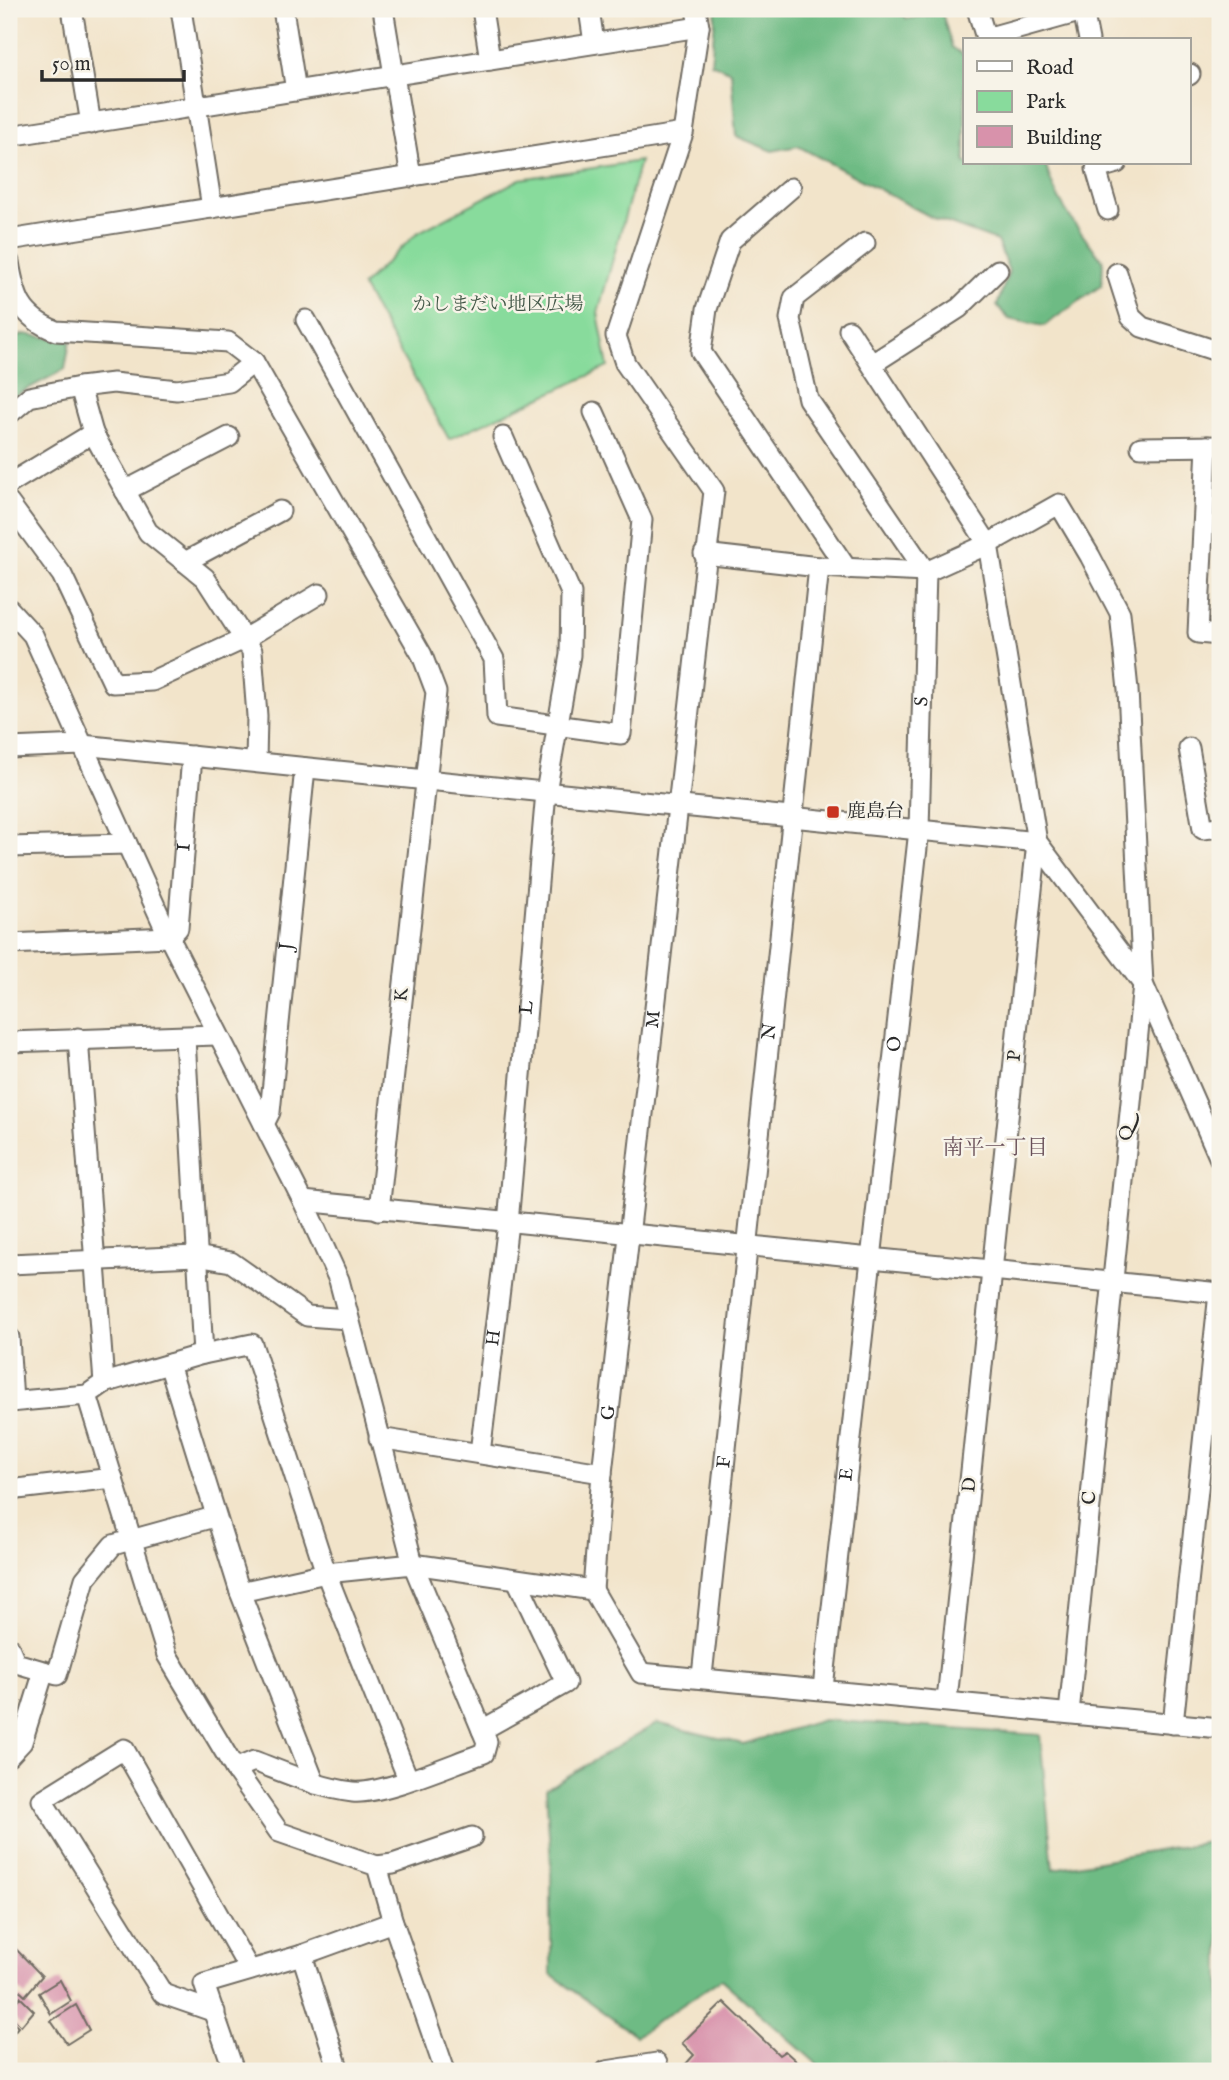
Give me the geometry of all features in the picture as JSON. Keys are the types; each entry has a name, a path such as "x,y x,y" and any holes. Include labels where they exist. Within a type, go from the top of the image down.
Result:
{"street":[{"path":"72,9 91,124"},
{"path":"181,9 212,208"},
{"path":"283,9 296,91"},
{"path":"383,9 411,177"},
{"path":"482,9 490,60"},
{"path":"589,9 594,43"},
{"path":"977,9 985,38 1086,9 1089,38"},
{"path":"9,136 594,43 697,18"},
{"name":"M","path":"631,1235 704,554 714,491 625,363 616,336 683,133 697,18"},
{"path":"9,240 683,133"},
{"path":"1108,210 1096,169 1114,164"},
{"path":"791,188 730,241 707,309 701,352 847,569"},
{"path":"865,243 794,298 790,319 808,399 926,572"},
{"path":"9,262 14,296 39,324 56,331 228,342 254,362 229,382 177,390 113,383 80,387 29,397 9,414"},
{"path":"872,365 959,308 998,270"},
{"path":"1117,273 1131,317 1142,327 1220,352"},
{"path":"306,320 494,659 497,718 621,734 642,520 594,412"},
{"path":"849,330 988,544 1037,842 1143,984 1220,1159"},
{"name":"K","path":"254,362 422,655 436,692 379,1210"},
{"path":"80,387 93,433 148,531 205,578 252,651 257,716 256,762"},
{"path":"9,484 93,433"},
{"path":"125,491 229,437"},
{"name":"L","path":"503,437 571,593 570,655 546,792 508,1223"},
{"path":"1141,447 1214,446 1198,633 1220,635"},
{"path":"9,503 62,575 113,683 152,681 244,639 318,594"},
{"path":"704,554 820,567 926,572 988,544 1059,504 1119,613 1128,690 1143,984"},
{"path":"185,562 279,511"},
{"name":"N","path":"748,1246 820,567"},
{"name":"S","path":"919,830 926,572"},
{"path":"9,609 33,635 169,937 216,1035 303,1202 339,1280 413,1564 487,1742 484,1753 408,1779 356,1793 315,1784 254,1761 235,1769"},
{"path":"9,748 82,745 1037,842"},
{"path":"1189,748 1203,829 1220,827"},
{"name":"I","path":"169,937 178,928 192,756"},
{"name":"J","path":"264,1124 270,1112 305,768"},
{"name":"O","path":"871,1259 919,830"},
{"name":"P","path":"992,1270 1037,842"},
{"path":"9,847 127,844"},
{"path":"9,944 169,937"},
{"name":"Q","path":"1111,1282 1143,984"},
{"path":"9,1042 216,1035"},
{"path":"78,1038 104,1382"},
{"path":"185,1038 203,1354"},
{"path":"303,1202 1220,1293 1173,1724"},
{"name":"H","path":"480,1453 508,1223"},
{"name":"G","path":"593,1590 602,1473 631,1235"},
{"name":"F","path":"702,1676 748,1246"},
{"path":"9,1264 196,1256 231,1262 307,1316 348,1320"},
{"name":"E","path":"823,1688 871,1259"},
{"name":"D","path":"947,1700 992,1270"},
{"name":"C","path":"1069,1713 1111,1282"},
{"path":"9,1336 11,1402 87,1395 104,1382 203,1354 252,1344 326,1573 408,1779"},
{"path":"169,1364 214,1517 240,1592 315,1784"},
{"path":"87,1395 130,1542 167,1655 235,1769 279,1832 377,1866 393,1864 472,1837"},
{"path":"379,1438 602,1473"},
{"path":"9,1490 113,1478"},
{"path":"9,1647 16,1662 57,1675 85,1579 113,1545 214,1517"},
{"path":"240,1592 326,1573 413,1564 593,1590 640,1673 702,1676 1220,1728"},
{"path":"482,1730 566,1683 517,1580"},
{"path":"9,1756 22,1742 44,1671"},
{"path":"215,2012 163,1994 42,1800 124,1749 249,1969"},
{"path":"377,1866 393,1922 445,2071"},
{"path":"234,2071 204,1984 302,1955 393,1922"},
{"path":"302,1955 339,2071"},
{"path":"606,2071 658,2067"}],"green space":[{"path":"716,9 896,9 907,19 942,13 952,47 963,55 963,164 1045,164 1054,189 1068,214 1103,260 1102,285 1044,326 1009,319 997,306 1009,271 997,241 931,217 798,146 772,151 736,136 731,72 711,63"},
{"name":"かしまだい地区広場","path":"640,161 598,313 608,367 449,439 362,286 417,233 520,179"},
{"path":"24,334 70,341 65,369 9,399 9,341"},
{"path":"823,1720 1040,1735 1053,1869 1220,1840 1220,2071 825,2071 721,1979 636,2036 551,1974 551,1865 546,1789 657,1723 743,1744"}],"building":[{"path":"10,1943 42,1976 25,1996 9,1981"},
{"path":"60,1980 71,2001 51,2014 39,1993"},
{"path":"20,1997 34,2011 21,2026 9,2014 9,2009"},
{"path":"724,2002 779,2055 785,2051 807,2071 691,2071 685,2065 694,2055 682,2043"},
{"path":"76,2005 89,2030 67,2044 51,2021"},
{"path":"9,2019 18,2027 9,2038"}],"place":[{"name":"鹿島台","path":"833,812"}],"district":[{"name":"南平一丁目","path":"995,1148"}]}
